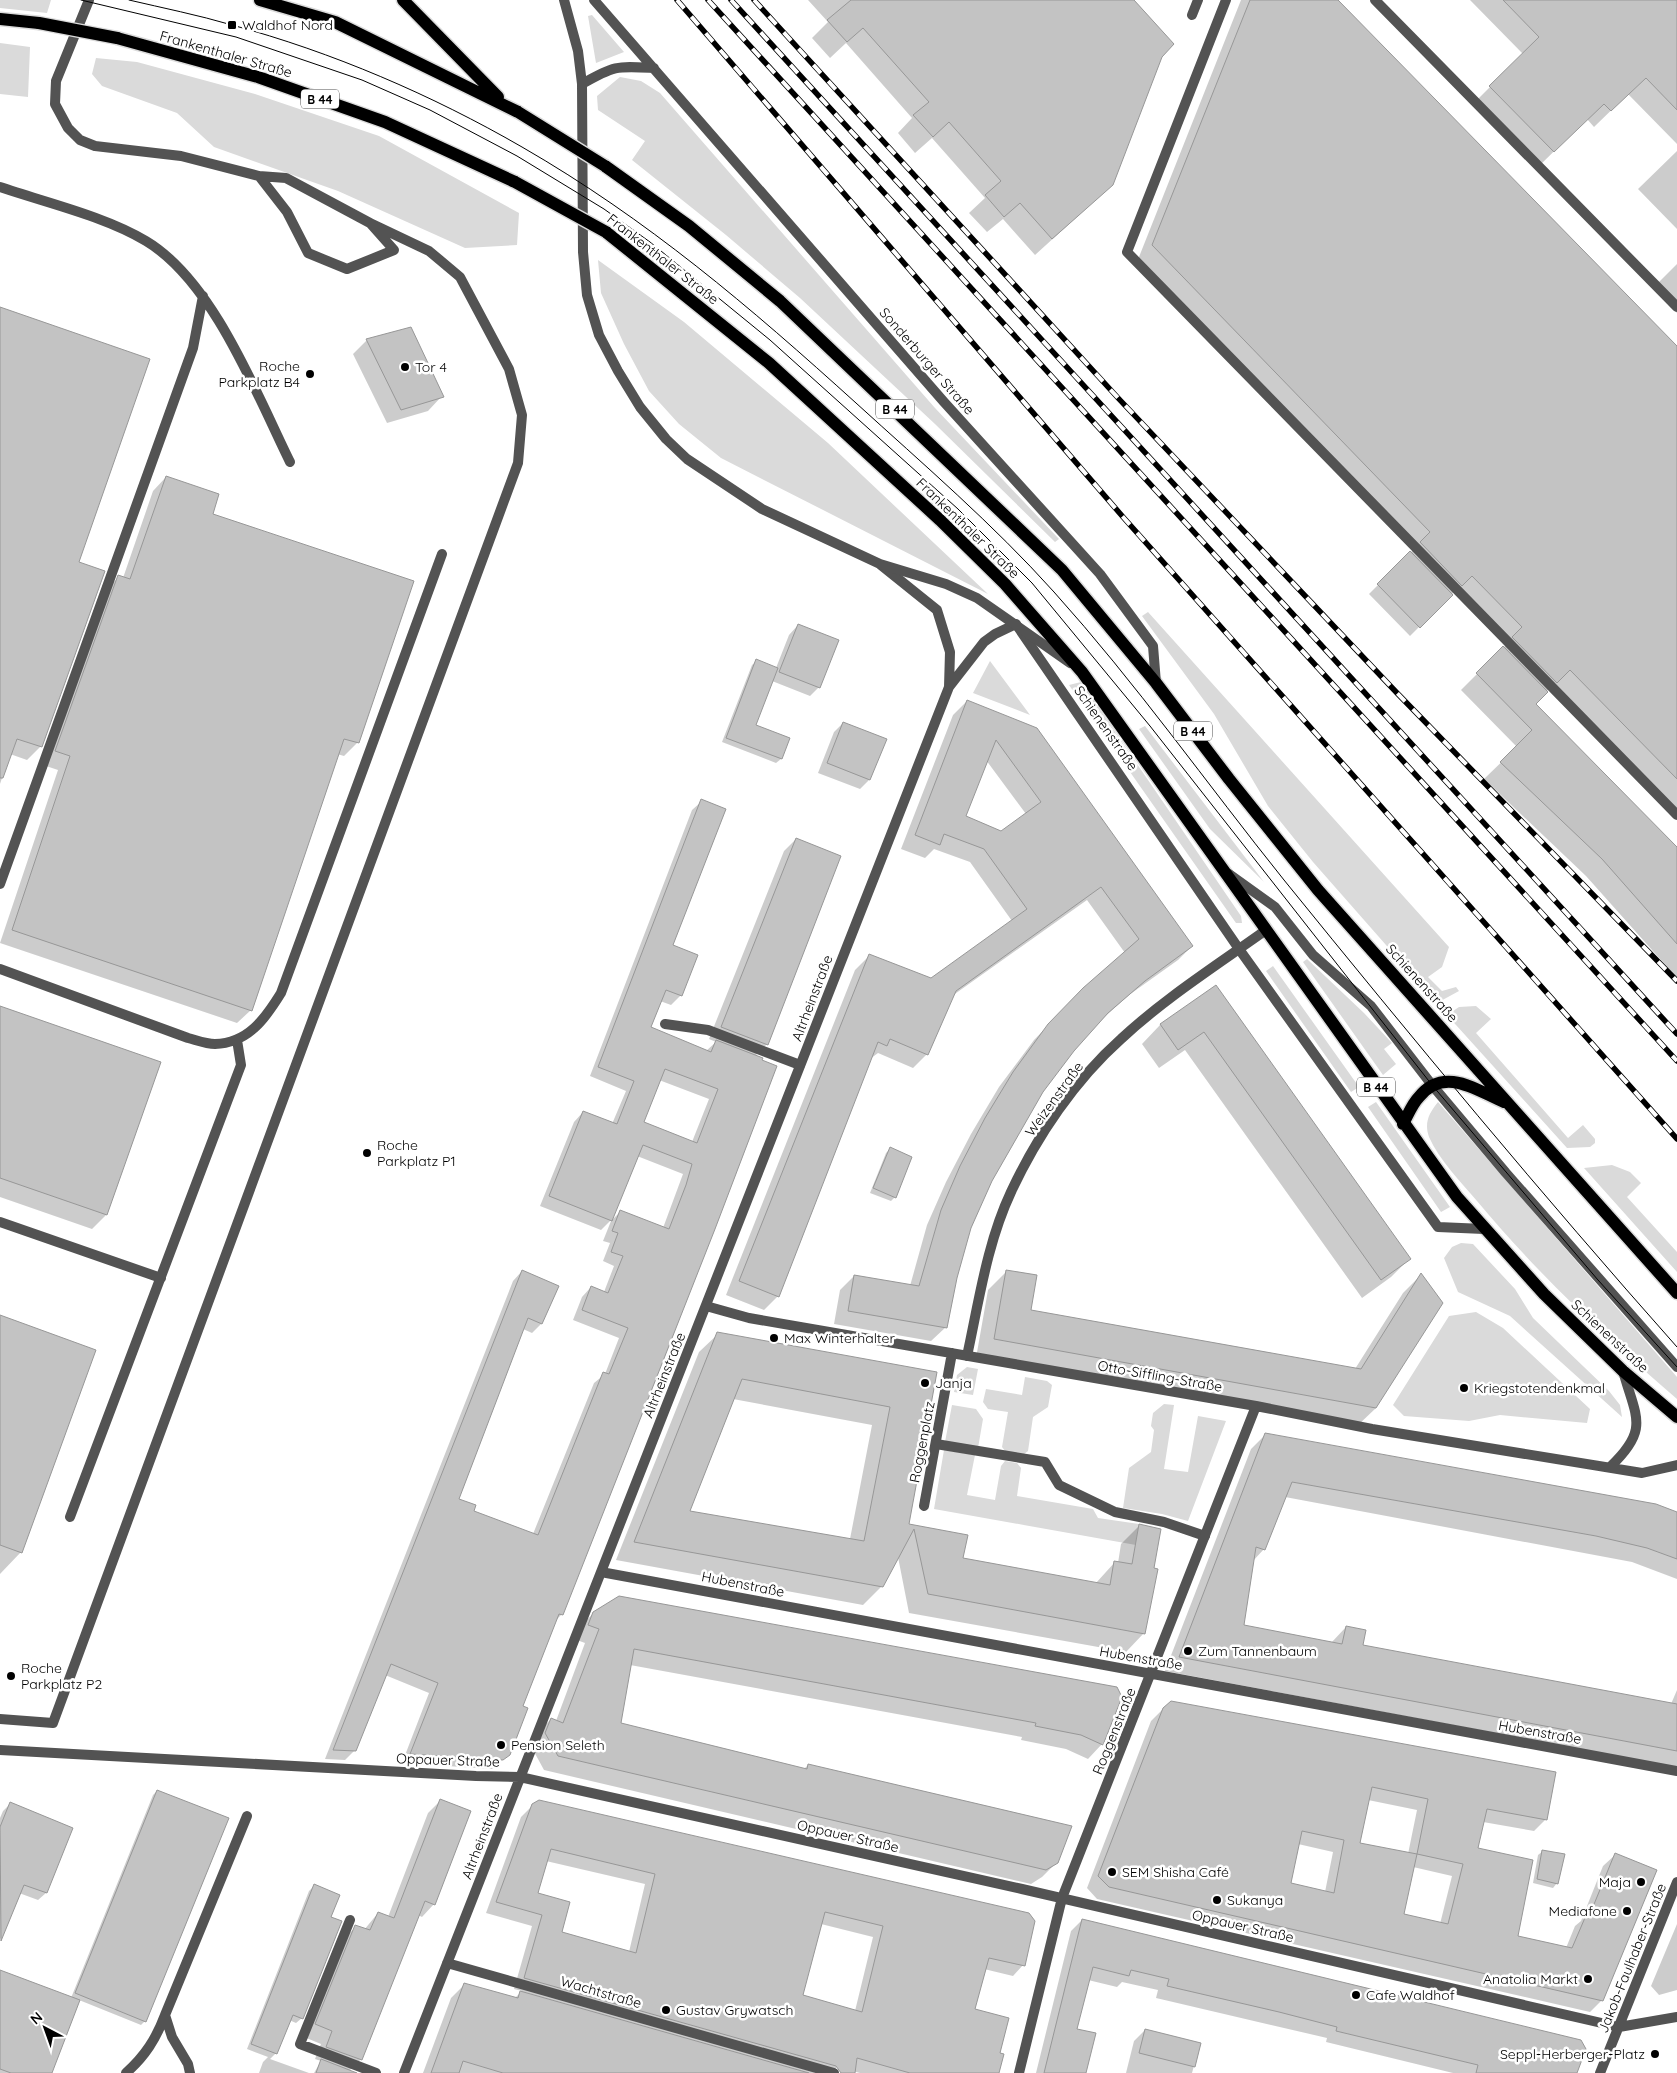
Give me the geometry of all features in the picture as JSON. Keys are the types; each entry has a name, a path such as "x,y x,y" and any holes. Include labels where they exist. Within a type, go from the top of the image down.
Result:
{"main road":[{"name":"B 44","path":"260,0 335,22 505,104 605,166 689,226 780,300 1062,570 1156,683"},
{"path":"403,0 505,104"},
{"name":"Frankenthaler Straße","path":"0,19 40,23 117,38 258,77 385,122 515,182 606,232 769,363 940,520 1005,584 1082,672"},
{"name":"Schienenstraße","path":"1082,672 1403,1124 1457,1197 1544,1294 1623,1371 1677,1417"},
{"name":"Schienenstraße","path":"1156,683 1229,779 1318,890 1677,1293"},
{"name":"B 44","path":"1432,1085 1449,1080 1464,1084 1509,1104"},
{"path":"1403,1124 1419,1096 1432,1085"}],"street":[{"path":"0,1719 53,1723 518,463 522,415 509,369 460,277 429,251 370,223 286,178 260,176 181,156 95,146 80,140 68,128 55,104 56,81 89,0"},
{"path":"564,0 578,50 582,84 583,252 587,295 599,335 636,400 666,439 687,459 712,478 762,509 880,564"},
{"name":"Sonderburger Straße","path":"594,0 944,402 1100,574 1153,646 1156,683"},
{"path":"1192,15 1198,0"},
{"path":"1226,0 1127,252 1677,815"},
{"path":"1376,0 1677,307"},
{"path":"582,84 618,66 654,68"},
{"path":"260,176 287,212 308,253 347,269 394,250 370,223"},
{"path":"0,187 108,224 138,237 158,249 203,296 220,321 290,462"},
{"path":"0,884 193,348 203,296"},
{"path":"0,969 188,1038 214,1044 238,1040 264,1021 281,993 442,554"},
{"name":"Schienenstraße","path":"880,564 946,584 977,598 1082,672"},
{"name":"Altrheinstraße","path":"880,564 926,599 937,610 950,652 949,687"},
{"name":"Schienenstraße","path":"1016,624 1239,948 1438,1228 1484,1229"},
{"name":"Altrheinstraße","path":"404,2073 949,687 984,642 994,634 1016,624"},
{"path":"1222,869 1275,907 1313,955 1370,1006 1432,1085 1598,1280 1677,1367"},
{"name":"Weizenstraße","path":"967,1356 985,1273 1000,1223 1011,1192 1045,1131 1074,1091 1119,1040 1150,1013 1266,930"},
{"path":"665,1024 708,1030 800,1065"},
{"path":"70,1517 241,1065 238,1040"},
{"path":"0,1222 160,1278"},
{"name":"Otto-Siffling-Straße","path":"706,1306 749,1318 1256,1406 1372,1429 1642,1473 1677,1465"},
{"name":"Roggenplatz","path":"924,1506 936,1444 949,1398 952,1353"},
{"path":"1610,1467 1629,1449 1636,1435 1637,1419 1623,1371"},
{"name":"Roggenstraße","path":"1019,2073 1062,1898 1256,1406"},
{"path":"936,1444 1045,1462 1059,1485 1115,1512 1164,1522 1205,1536"},
{"name":"Hubenstraße","path":"601,1572 1677,1771"},
{"name":"Oppauer Straße","path":"0,1750 476,1776 520,1776 1062,1898 1619,2027 1677,2016"},
{"path":"126,2073 140,2061 156,2039 247,1816"},
{"name":"Jakob-Faulhaber-Straße","path":"1600,2073 1677,1882"},
{"path":"350,1920 300,2044 376,2073"},
{"name":"Wachtstraße","path":"447,1963 834,2073"},
{"path":"165,2015 172,2037 188,2064 190,2073"}],"shaded area":[{"path":"0,0 51,0 47,13 0,8"},
{"path":"592,15 624,52 596,63 588,16"},
{"path":"0,43 30,47 28,97 0,94"},
{"path":"96,58 137,62 255,94 379,136 519,213 517,245 465,248 338,191 214,147 177,113 102,86 92,74"},
{"path":"620,77 641,81 660,93 935,408 1059,539 1055,542 935,424 800,298 726,235 632,160 645,141 598,110 597,96"},
{"path":"598,260 684,322 828,443 988,594 721,458 679,424 649,391 624,344 601,293"},
{"path":"1148,612 1449,947 1442,967 1428,977 1442,991 1456,987 1459,991 1437,1003 1313,862 1268,806 1214,714 1142,616"},
{"path":"990,661 1030,715 973,693"},
{"path":"1081,682 1241,916 1242,923 1236,923 1069,685"},
{"path":"1145,726 1264,882 1210,829 1139,729"},
{"path":"1307,959 1364,1013 1392,1043 1384,1049 1396,1064 1383,1075 1303,962"},
{"path":"1273,966 1359,1087 1351,1092 1266,971"},
{"path":"1476,1006 1491,1019 1476,1033 1568,1138 1583,1125 1595,1139 1595,1143 1590,1147 1567,1148 1447,1015 1459,1007"},
{"path":"1376,1102 1450,1207 1441,1212 1368,1107"},
{"path":"1438,1102 1677,1377 1677,1399 1598,1329 1548,1279 1500,1228 1438,1154 1429,1137 1427,1127 1428,1118"},
{"path":"1612,1165 1630,1172 1641,1183 1627,1197 1677,1252 1677,1272 1584,1168"},
{"path":"1461,1243 1473,1244 1515,1289 1533,1318 1609,1391 1620,1405 1622,1417 1510,1316 1458,1292 1444,1258 1452,1247"},
{"path":"1476,1312 1503,1328 1590,1409 1587,1423 1500,1415 1469,1421 1404,1416 1393,1405 1449,1316"},
{"path":"967,1367 978,1369 973,1395 954,1392 957,1375"},
{"path":"1025,1377 1047,1381 1052,1385 1048,1407 1033,1417 1028,1451 1024,1454 1005,1451 1002,1447 1008,1412 988,1409 983,1402 986,1389 1022,1395"},
{"path":"1164,1404 1174,1405 1164,1469 1188,1472 1198,1416 1226,1421 1188,1521 1162,1514 1123,1508 1129,1468 1151,1452 1154,1430 1151,1426 1153,1413"},
{"path":"952,1405 976,1409 983,1419 978,1448 945,1442"},
{"path":"944,1450 975,1455 967,1495 995,1500 1001,1466 1005,1461 1017,1463 1021,1468 1017,1496 1093,1509 1098,1518 1139,1524 1136,1545 934,1509"}],"building":[{"path":"851,0 1134,0 1174,44 1162,57 1113,185 1052,239 1020,203 1004,217 985,195 1001,181 949,122 933,137 913,115 929,102 863,28 847,42 827,20"},
{"path":"1250,0 1338,0 1677,346 1677,779 1570,670 1557,683 1512,637 1522,627 1472,576 1462,586 1420,542 1430,532 1152,245"},
{"path":"1503,0 1677,0 1677,110 1646,78 1611,111 1604,104 1554,152 1489,86 1539,37"},
{"path":"0,307 150,359 79,562 105,571 42,747 17,739 3,778 0,778"},
{"name":"Tor 4","path":"411,327 444,397 401,410 366,339"},
{"path":"166,476 219,494 213,514 414,581 359,743 344,739 252,1011 12,930 70,756 55,751 118,575 130,579"},
{"path":"1410,551 1453,595 1420,628 1377,584"},
{"path":"798,624 839,640 820,688 779,672"},
{"path":"1503,646 1548,692 1536,704 1677,847 1677,944 1602,859 1500,762 1532,730 1476,673"},
{"path":"756,659 778,668 756,725 790,738 782,759 726,738"},
{"path":"967,700 1037,728 1193,946 1145,981 1108,1013 1074,1051 1043,1092 992,1181 971,1228 957,1278 947,1328 848,1311 854,1275 919,1286 941,1210 960,1166 985,1118 1013,1072 1048,1024 1083,988 1139,939 1101,887 956,991 928,1055 890,1039 887,1046 878,1042 779,1297 739,1281 869,954 931,978 1027,909 984,849 944,834 940,845 915,835","holes":["996,740 1041,802 1001,831 966,816"]},
{"path":"843,722 887,739 870,780 827,763"},
{"path":"701,799 726,809 673,945 698,955 682,996 666,990 651,1027 711,1052 716,1040 763,1058 762,1060 777,1066 563,1615 559,1614 523,1706 528,1708 510,1755 503,1760 410,1754 438,1683 391,1664 356,1751 333,1750 522,1270 559,1286 542,1324 528,1318 459,1499 476,1505 474,1511 538,1535 603,1372 609,1374 628,1328 582,1310 591,1286 608,1293 623,1256 611,1252 618,1233 612,1231 620,1210 669,1229 692,1164 643,1145 612,1221 549,1196 583,1111 617,1124 634,1081 598,1067","holes":["665,1069 718,1089 697,1143 644,1122"]},
{"path":"796,838 841,856 768,1045 721,1027"},
{"path":"1216,985 1411,1259 1381,1280 1204,1032 1178,1050 1160,1024"},
{"path":"0,1006 161,1062 107,1215 0,1178"},
{"path":"890,1147 912,1157 896,1198 873,1188"},
{"path":"1006,1270 1037,1275 1031,1310 1361,1369 1421,1273 1443,1303 1376,1408 994,1339"},
{"path":"0,1315 96,1350 22,1553 0,1545"},
{"path":"717,1332 937,1372 909,1524 968,1535 963,1558 1110,1585 1114,1561 1132,1564 1139,1524 1161,1529 1154,1568 1158,1569 1145,1634 928,1594 914,1529 883,1587 634,1542","holes":["742,1379 890,1407 864,1541 690,1511"]},
{"path":"1265,1433 1656,1504 1677,1512 1677,1559 1647,1548 1596,1536 1292,1482 1265,1550 1256,1547 1244,1625 1342,1644 1346,1626 1366,1630 1363,1645 1677,1704 1677,1751 1179,1657"},
{"path":"619,1596 1117,1687 1122,1697 1103,1745 1081,1735 1035,1726 1036,1723 634,1649 621,1723 807,1769 808,1764 1072,1826 1058,1863 1046,1870 558,1756 545,1733 551,1718 563,1723 599,1629 588,1625 593,1612"},
{"path":"1171,1701 1556,1772 1547,1820 1487,1809 1478,1848 1533,1860 1518,1936 1572,1948 1587,1913 1590,1914 1615,1853 1657,1870 1603,2001 1109,1887 1098,1876 1163,1708","holes":["1372,1787 1428,1799 1417,1854 1360,1843","1302,1831 1344,1840 1334,1893 1291,1883","1417,1854 1463,1864 1448,1924 1404,1914"]},
{"path":"157,1790 229,1818 146,2022 75,1993"},
{"path":"440,1799 471,1811 435,1905 425,1901 362,2060 326,2047 332,2031 315,2024 355,1925 370,1930 378,1912 394,1918"},
{"path":"539,1800 1029,1913 1035,1921 1025,1966 989,1958 975,2009 1009,2018 1000,2053 1004,2054 999,2073 910,2073 857,2058 855,2073 841,2073 836,2066 524,1978 542,1915 496,1902 532,1804","holes":["551,1849 655,1874 636,1953 562,1932 570,1902 538,1893","825,1912 883,1926 862,2012 803,1995"]},
{"path":"10,1802 73,1828 47,1893 24,1885 1,1941 0,1827"},
{"path":"1542,1850 1565,1854 1558,1884 1537,1879"},
{"path":"314,1884 340,1895 331,1917 342,1921 303,2019 293,2015 277,2054 251,2044"},
{"path":"1082,1919 1581,2040 1586,2049 1577,2073 1476,2073 1478,2065 1336,2031 1337,2027 1279,2012 1167,1986 1169,1979 1131,1970 1129,1976 1093,1967 1077,2029 1096,2033 1086,2073 1044,2073"},
{"path":"0,1970 80,2000 52,2073 11,2073 0,2069"},
{"path":"464,1983 518,1998 520,1991 809,2073 503,2073 463,2061 459,2073 431,2073"},
{"path":"1145,2029 1201,2043 1195,2067 1139,2053"},
{"path":"321,2059 357,2073 316,2073"}],"tram line":[{"path":"81,0 236,37 362,80 430,110 517,156 604,209 650,242 770,340 958,509 1032,583 1150,726 1432,1085 1598,1280 1677,1367"},
{"path":"129,0 219,21 307,48 381,77 453,110 522,147 612,204 696,266 777,333 957,495 1007,542 1054,592 1114,662 1255,844 1380,998 1527,1174 1677,1347"}],"railway":[{"path":"677,0 1123,517 1677,1139"},
{"path":"708,0 1677,1061"},
{"path":"731,0 1677,1034"},
{"path":"754,0 1119,399 1397,693 1677,981"}],"place":[{"name":"Waldhof Nord","path":"232,25"},
{"name":"Tor 4","path":"405,367"},
{"name":"Roche Parkplatz B4","path":"310,374"},
{"name":"Roche Parkplatz P1","path":"367,1153"},
{"name":"Max Winterhalter","path":"774,1338"},
{"name":"Janja","path":"925,1383"},
{"name":"Kriegstotendenkmal","path":"1464,1388"},
{"name":"Zum Tannenbaum","path":"1188,1651"},
{"name":"Roche Parkplatz P2","path":"11,1676"},
{"name":"Pension Seleth","path":"501,1745"},
{"name":"SEM Shisha Café","path":"1112,1872"},
{"name":"Maja","path":"1641,1882"},
{"name":"Sukanya","path":"1217,1900"},
{"name":"Mediafone","path":"1627,1911"},
{"name":"Anatolia Markt","path":"1588,1979"},
{"name":"Cafe Waldhof","path":"1356,1995"},
{"name":"Gustav Grywatsch","path":"666,2010"},
{"name":"Seppl-Herberger-Platz","path":"1655,2054"}]}
